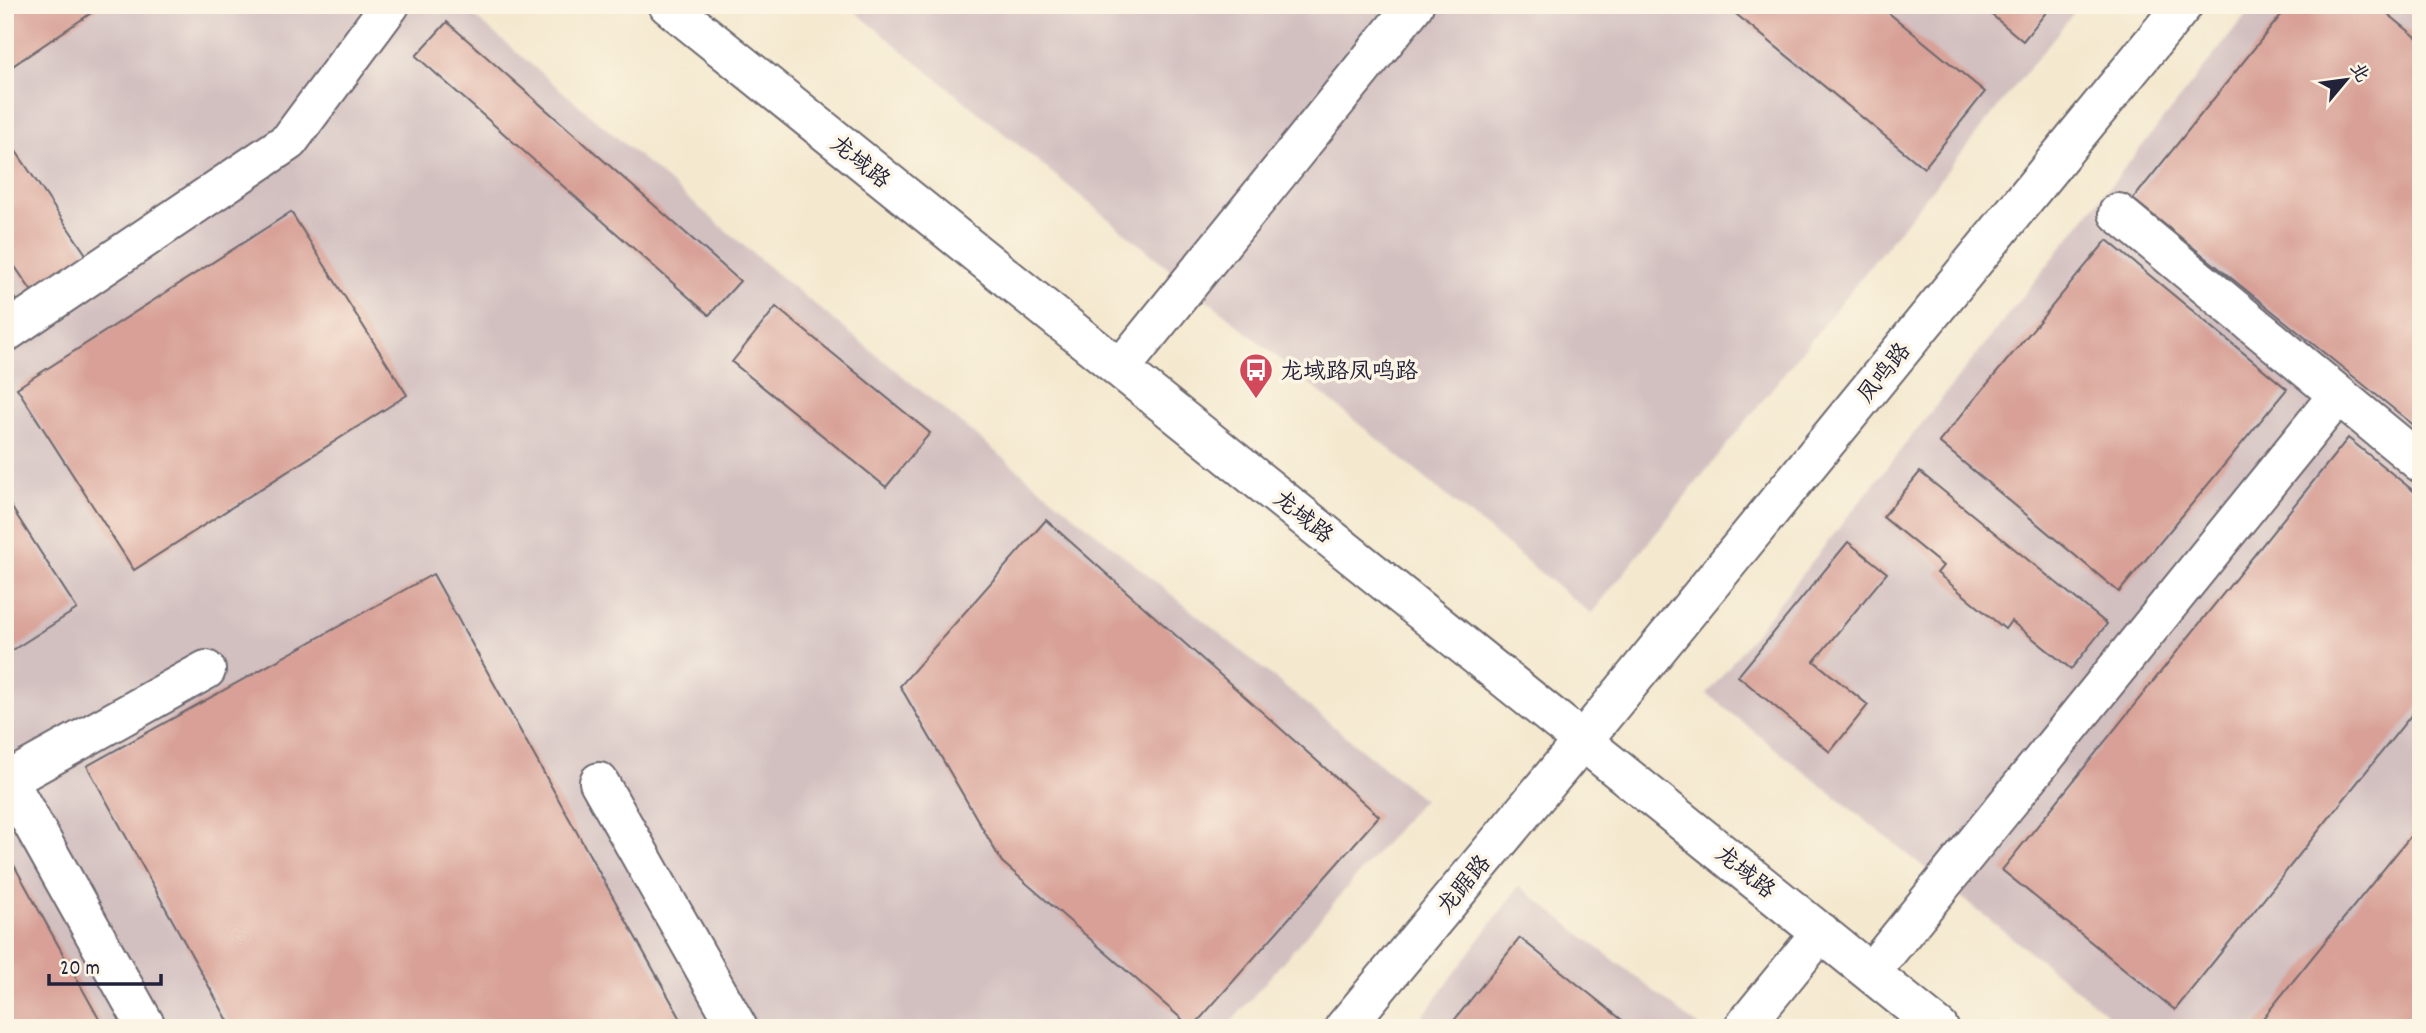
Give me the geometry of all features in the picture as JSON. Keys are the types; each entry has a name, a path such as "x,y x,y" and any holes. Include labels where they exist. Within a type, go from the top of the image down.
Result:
{"street":[{"path":"5,333 289,141 390,5"},
{"name":"龙域路","path":"668,5 1939,1028"},
{"path":"1120,369 1414,5"},
{"name":"凤鸣路","path":"1583,740 2183,5"},
{"path":"2118,214 2421,463"},
{"path":"1871,972 2338,395"},
{"path":"147,1028 6,781 206,670"},
{"name":"龙踞路","path":"1344,1028 1583,740"},
{"path":"599,782 738,1028"},
{"path":"1743,1028 1821,932"}],"shaded area":[{"path":"5,5 461,5 776,273 1423,799 1226,1028 5,1028"},
{"path":"847,5 2080,5 1591,614"},
{"path":"2254,5 2421,5 2421,1028 2125,1028 1707,694"},
{"path":"1519,886 1701,1028 1414,1028"}],"building":[{"path":"5,5 103,5 5,71"},
{"path":"1725,5 1879,5 1985,92 1924,168"},
{"path":"1980,5 2052,5 2023,41"},
{"path":"2289,5 2377,5 2421,41 2421,431 2133,199"},
{"path":"447,22 740,281 709,315 416,56"},
{"path":"5,135 87,256 33,293 5,252"},
{"path":"291,212 407,395 134,570 17,388"},
{"path":"2107,240 2287,389 2119,592 1939,442"},
{"path":"5,285 17,302 5,310"},
{"path":"776,307 930,433 886,487 732,362"},
{"path":"2348,438 2421,497 2421,703 2175,1010 2002,870"},
{"path":"1920,472 2107,624 2071,669 2011,621 2005,629 1937,573 1943,566 1883,517"},
{"path":"5,497 77,609 5,655"},
{"path":"1046,520 1379,816 1192,1028 1002,862 900,686"},
{"path":"1848,542 1887,573 1814,661 1868,705 1830,752 1738,676"},
{"path":"433,574 682,1021 671,1028 232,1028 87,766"},
{"path":"2421,823 2421,1028 2255,1028"},
{"path":"5,849 104,1028 5,1028"},
{"path":"1520,938 1632,1028 1448,1028"}],"place":[{"name":"龙域路凤鸣路","path":"1256,400"}]}
